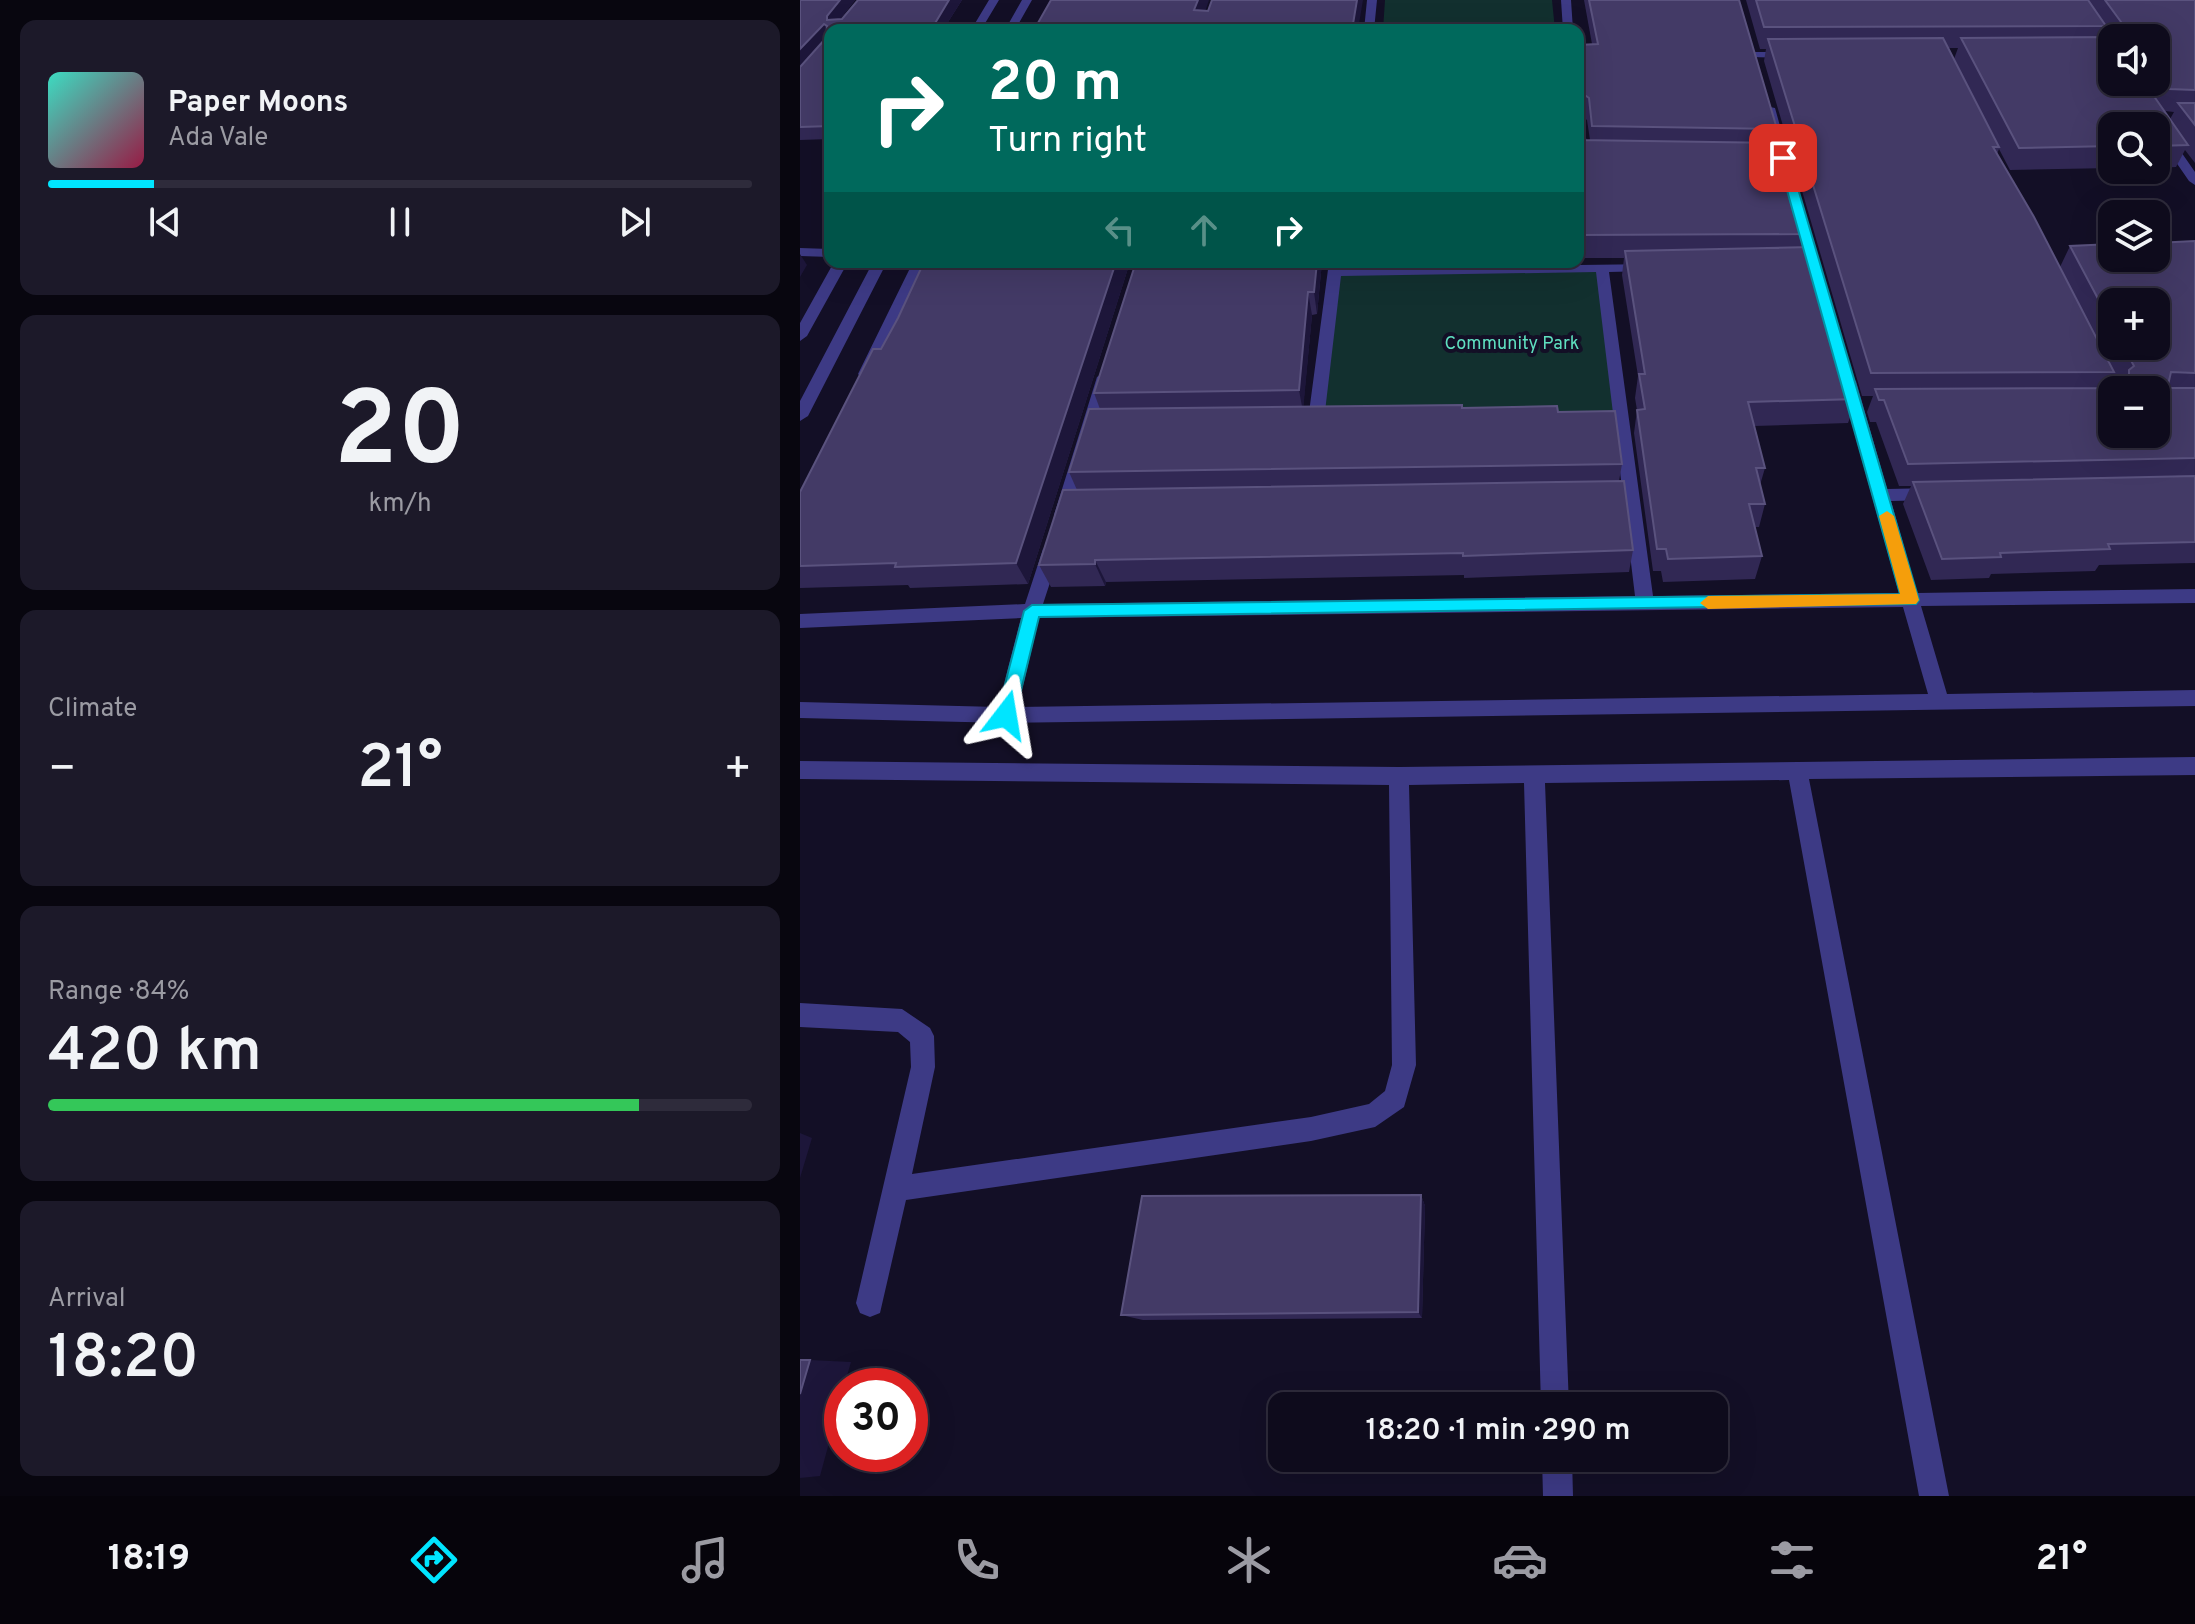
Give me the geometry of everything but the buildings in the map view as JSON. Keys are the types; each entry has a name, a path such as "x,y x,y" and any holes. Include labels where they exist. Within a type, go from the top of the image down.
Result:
{"street":[{"path":"980,24 994,0"},
{"path":"1013,24 1027,0"},
{"path":"1370,24 1372,0"},
{"path":"1566,0 1568,24"},
{"path":"1754,55 1801,55"},
{"path":"1766,99 1776,158 1791,186"},
{"path":"2170,144 2195,181"},
{"path":"1584,155 1598,155"},
{"path":"800,252 824,253"},
{"path":"1584,268 1662,267"},
{"path":"800,336 838,268"},
{"path":"800,416 877,268"},
{"path":"860,386 917,268"},
{"path":"1316,420 1336,268"},
{"path":"1602,268 1613,414 1623,495 1645,603"},
{"path":"1842,362 1862,404 1881,495 1939,700"},
{"path":"1006,715 1032,611 1074,504 1099,424 1109,365"},
{"path":"1881,495 1959,494"},
{"path":"800,621 1032,611 2195,596"},
{"path":"800,710 1006,715 2195,698"},
{"path":"800,770 1399,776 2195,766"},
{"path":"1797,770 1934,1496"},
{"path":"1534,773 1555,1392"},
{"path":"896,1189 1311,1129 1375,1115 1395,1098 1404,1065 1399,776"},
{"path":"800,1015 902,1021 922,1036 923,1067 870,1303"},
{"path":"1557,1472 1558,1496"}],"green space":[{"path":"1385,0 1552,0 1554,24 1383,24"},
{"name":"Community Park","path":"1602,268 1620,414 1316,420 1335,272"}],"slow traffic":[{"path":"1708,603 1910,600 1887,516"}],"route":[{"path":"1006,715 1032,611 1910,600 1783,158"}]}
